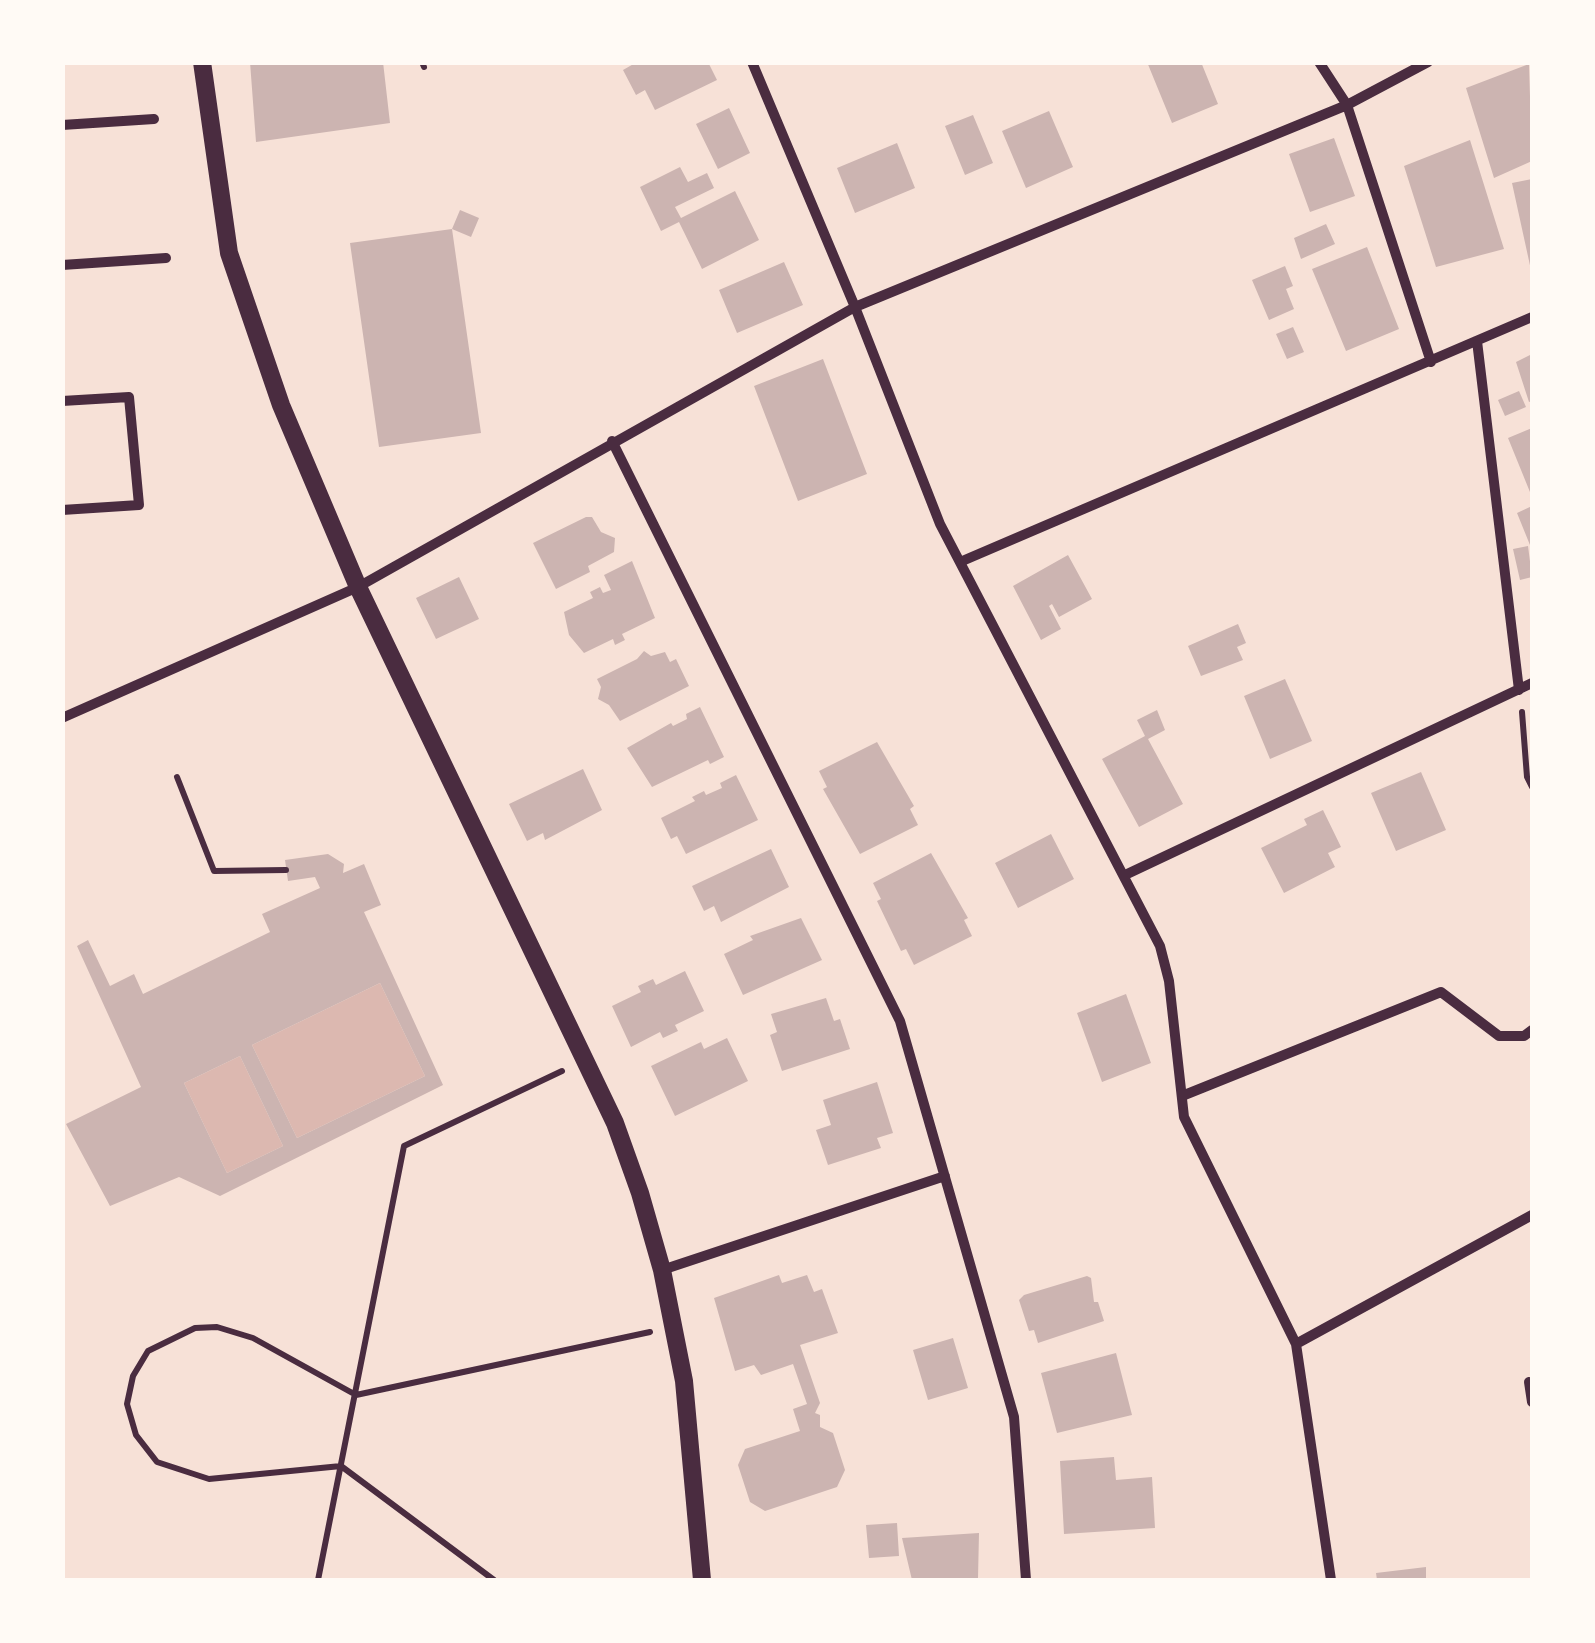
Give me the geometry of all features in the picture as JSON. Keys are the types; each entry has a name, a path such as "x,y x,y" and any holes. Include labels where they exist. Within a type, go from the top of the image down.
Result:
{"street":[{"path":"202,62 228,253 281,404 358,587 615,1123 662,1270 684,1381 702,1580"},
{"path":"752,62 856,306 921,481 1160,946 1169,980 1182,1096 1191,1136 1296,1344 1331,1580"},
{"path":"1319,62 1347,106 1431,362"},
{"path":"62,718 358,587 856,306 1347,106 1428,62"},
{"path":"62,124 154,119"},
{"path":"62,265 166,258"},
{"path":"960,562 1532,317"},
{"path":"1477,341 1519,690"},
{"path":"62,401 130,397 139,505 62,510"},
{"path":"612,441 900,1021 1014,1417 1026,1580"},
{"path":"1125,875 1532,683"},
{"path":"1182,1096 1441,992 1499,1036 1524,1036 1532,1030"},
{"path":"662,1270 945,1176"},
{"path":"1296,1344 1532,1214"},
{"path":"1529,1382 1532,1402"}],"path":[{"path":"1519,690 1527,777 1532,787"},
{"path":"177,777 214,871 286,870"},
{"path":"318,1580 404,1146 584,1058"},
{"path":"494,1580 342,1466 209,1479 182,1474 157,1462 136,1435 127,1404 133,1376 148,1350 171,1336 216,1327 253,1338 356,1394 654,1332"}],"shaded area":[{"path":"380,983 425,1076 297,1138 252,1045"},
{"path":"240,1056 283,1146 227,1173 184,1083"}],"building":[{"path":"250,62 383,62 390,123 256,142"},
{"path":"637,62 708,62 717,80 655,110 645,90 636,95 623,70"},
{"path":"1147,62 1201,62 1218,104 1172,123"},
{"path":"1529,64 1532,161 1494,178 1466,88"},
{"path":"729,108 750,153 718,169 696,124"},
{"path":"1049,111 1073,167 1026,188 1002,131"},
{"path":"973,115 993,163 965,175 945,126"},
{"path":"1334,138 1355,196 1310,212 1289,154"},
{"path":"1470,140 1504,249 1436,267 1404,166"},
{"path":"897,143 915,188 855,213 837,168"},
{"path":"680,167 688,182 707,173 714,188 675,207 681,218 735,191 759,240 702,269 679,222 661,231 640,187"},
{"path":"1532,179 1532,270 1531,270 1512,183"},
{"path":"460,210 479,218 471,237 452,229"},
{"path":"1326,224 1335,244 1301,259 1294,238"},
{"path":"452,229 481,433 379,447 350,243"},
{"path":"1367,247 1399,329 1346,351 1312,269"},
{"path":"784,262 803,305 737,333 719,290"},
{"path":"1285,266 1293,286 1286,289 1294,309 1269,320 1252,280"},
{"path":"1293,327 1304,352 1287,359 1276,334"},
{"path":"1532,354 1532,401 1529,402 1516,362"},
{"path":"823,359 867,474 798,501 754,386"},
{"path":"1519,391 1526,407 1505,416 1498,400"},
{"path":"1532,428 1532,497 1508,438"},
{"path":"1532,506 1532,550 1517,513"},
{"path":"592,517 601,532 615,538 614,552 588,566 590,572 556,589 533,543"},
{"path":"1528,546 1532,577 1520,580 1513,549"},
{"path":"1068,555 1092,599 1059,617 1052,604 1049,606 1061,629 1041,640 1013,586"},
{"path":"632,561 655,618 622,634 625,640 615,645 613,639 584,653 569,635 564,612 593,598 590,592 600,587 603,593 611,590 604,575"},
{"path":"459,577 479,619 436,639 416,598"},
{"path":"1238,624 1246,643 1237,647 1243,660 1201,676 1188,646"},
{"path":"644,651 651,656 665,652 670,662 676,659 689,686 620,721 609,705 598,699 601,687 597,679 637,659"},
{"path":"1285,679 1312,741 1270,759 1244,696"},
{"path":"700,707 724,757 710,764 708,760 652,787 627,748 671,723 673,726 687,719 686,714"},
{"path":"1157,710 1165,730 1148,739 1183,804 1139,827 1102,759 1145,736 1137,720"},
{"path":"877,742 914,806 910,809 918,825 860,854 823,789 827,787 819,771"},
{"path":"583,769 602,810 545,840 543,833 527,841 509,804"},
{"path":"1421,772 1446,830 1396,851 1371,793"},
{"path":"736,775 758,820 686,854 677,836 671,839 661,818 695,801 692,797 704,791 706,795 722,788 720,783"},
{"path":"1323,810 1341,847 1328,853 1335,867 1284,893 1261,848 1307,825 1304,819"},
{"path":"1051,834 1074,879 1018,908 995,863"},
{"path":"771,849 789,887 721,922 714,906 704,911 692,886"},
{"path":"931,853 968,918 964,920 972,936 914,965 906,949 901,951 877,901 881,899 873,883"},
{"path":"328,854 344,864 343,873 364,864 381,905 364,912 443,1085 220,1196 179,1177 110,1206 66,1124 141,1087 77,946 88,940 110,986 134,974 143,994 270,932 262,914 320,888 315,877 288,881 285,860","holes":["380,983 425,1076 297,1138 252,1045","240,1056 283,1146 227,1173 184,1083"]},
{"path":"801,918 822,960 743,995 724,954 753,940 750,936"},
{"path":"685,971 704,1011 675,1025 678,1031 663,1038 660,1032 631,1047 612,1006 641,992 638,986 653,979 656,985"},
{"path":"1126,994 1151,1063 1102,1082 1077,1013"},
{"path":"826,998 834,1021 840,1019 850,1049 782,1071 770,1035 777,1032 771,1014"},
{"path":"727,1038 748,1081 675,1116 651,1066 701,1042 704,1049"},
{"path":"877,1082 893,1133 877,1138 881,1148 828,1165 816,1130 831,1125 823,1100"},
{"path":"779,1275 782,1283 807,1275 814,1292 822,1289 838,1333 800,1345 820,1403 815,1413 820,1415 820,1427 833,1433 845,1470 837,1487 765,1511 750,1502 738,1465 745,1449 800,1431 793,1409 807,1404 793,1364 761,1375 754,1365 735,1371 714,1298"},
{"path":"1091,1278 1094,1302 1098,1302 1104,1321 1038,1343 1034,1330 1029,1331 1019,1300 1024,1295"},
{"path":"953,1338 968,1388 928,1400 913,1350"},
{"path":"1116,1353 1132,1415 1057,1433 1041,1373"},
{"path":"1114,1457 1116,1480 1152,1477 1155,1528 1064,1534 1060,1461"},
{"path":"897,1523 899,1556 869,1558 866,1525"},
{"path":"979,1533 978,1578 912,1580 902,1538"},
{"path":"1426,1567 1426,1580 1377,1580 1376,1573"}]}
